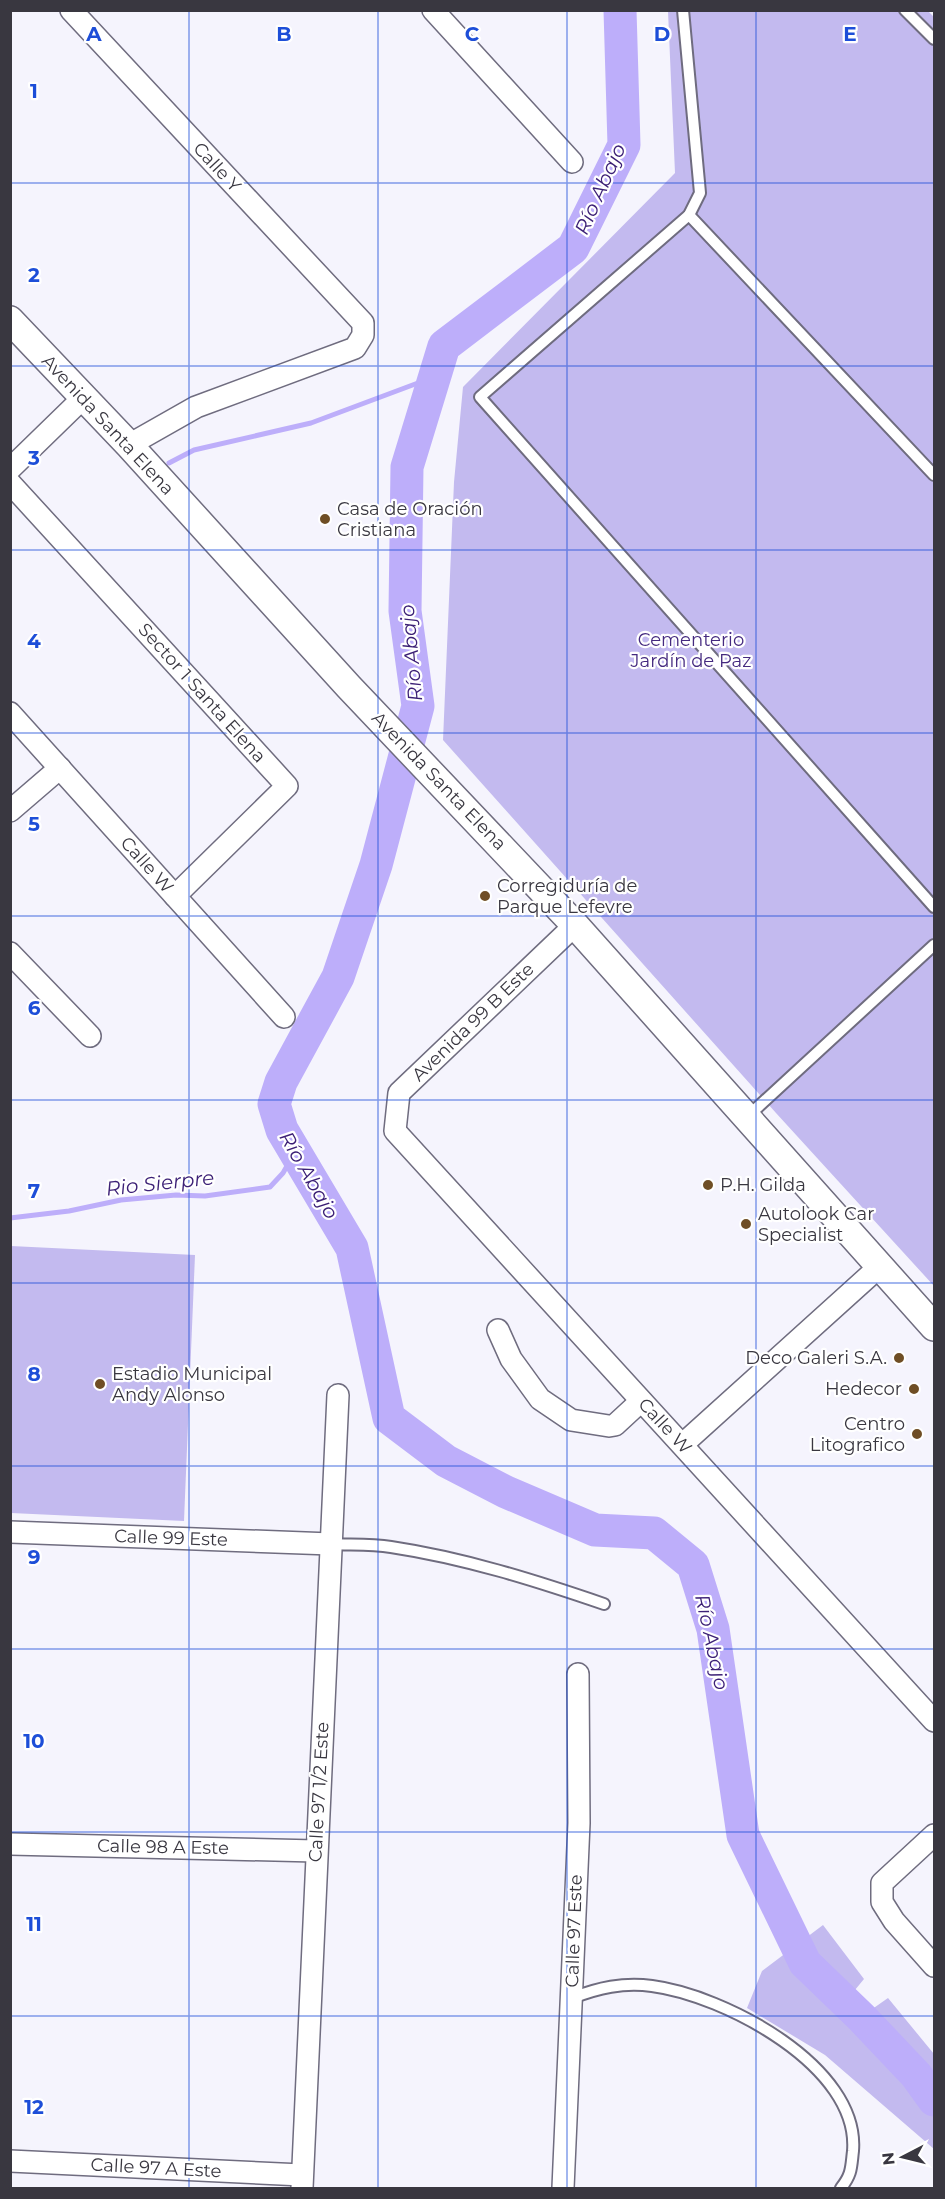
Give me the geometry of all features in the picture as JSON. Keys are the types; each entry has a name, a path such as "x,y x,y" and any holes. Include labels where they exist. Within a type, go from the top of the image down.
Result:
{"street":[{"name":"Calle Y","path":"71,10 363,323 363,335 355,348 196,407 129,445"},
{"path":"433,10 572,162"},
{"name":"Avenida Santa Elena","path":"16,330 84,397 349,687 575,925 934,1327"},
{"path":"10,469 84,397"},
{"name":"Sector 1 Santa Elena","path":"10,483 287,786 175,896"},
{"name":"Calle W","path":"10,713 284,1017"},
{"path":"10,812 60,768"},
{"name":"Avenida 99 B Este","path":"395,1131 399,1093 575,925"},
{"path":"10,953 90,1036"},
{"name":"Calle W","path":"395,1131 934,1721"},
{"path":"683,1444 879,1267"},
{"path":"498,1330 511,1359 540,1399 571,1420 615,1425 641,1401"},
{"name":"Calle 97 1/2 Este","path":"302,2182 338,1395"},
{"name":"Calle 99 Este","path":"10,1532 331,1544"},
{"name":"Calle 97 Este","path":"563,2188 579,1823 578,1674"},
{"path":"934,1834 882,1883 882,1902 894,1921 934,1966"},
{"name":"Calle 98 A Este","path":"10,1844 316,1851"},
{"name":"Calle 97 A Este","path":"10,2161 302,2182"}],"lane":[{"path":"684,10 700,193 689,215 480,397 934,907"},
{"path":"906,10 934,39"},
{"path":"689,215 934,475"},
{"path":"747,1118 934,945"},
{"path":"331,1544 388,1546 468,1562 543,1583 604,1604"},
{"path":"572,1998 619,1984 651,1985 685,1992 732,2010 771,2032 798,2052 829,2083 844,2104 854,2136 851,2175 841,2188"}],"green space":[{"name":"Cementerio Jardín de Paz","path":"668,11 928,11 934,17 934,1286 776,1113 443,740 454,482 463,387 675,173"},
{"name":"Estadio Municipal Andy Alonso","path":"11,1246 195,1255 184,1521 11,1513"},
{"path":"823,1925 864,1979 850,1996 868,2012 888,1998 934,2054 934,2149 825,2055 747,2008 762,1971"}],"waterway":[{"name":"Río Abajo","path":"620,10 624,145 573,248 444,346 407,467 405,611 418,706 376,865 338,977 281,1082 274,1104 282,1130 352,1248 389,1418 446,1461 506,1492 595,1530 654,1533 693,1565 713,1629 743,1835 805,1963 916,2075 934,2100"},
{"path":"169,463 194,450 311,423 434,377"},
{"name":"Rio Sierpre","path":"10,1218 69,1211 121,1200 176,1195 205,1196 270,1187 283,1173 295,1152"}],"place":[{"name":"Casa de Oración Cristiana","path":"325,519"},
{"name":"Corregiduría de Parque Lefevre","path":"485,896"},
{"name":"P.H. Gilda","path":"708,1185"},
{"name":"Autolook Car Specialist","path":"746,1224"},
{"name":"Deco Galeri S.A.","path":"899,1358"},
{"name":"Estadio Municipal Andy Alonso","path":"100,1384"},
{"name":"Hedecor","path":"914,1389"},
{"name":"Centro Litografico","path":"917,1434"}]}
